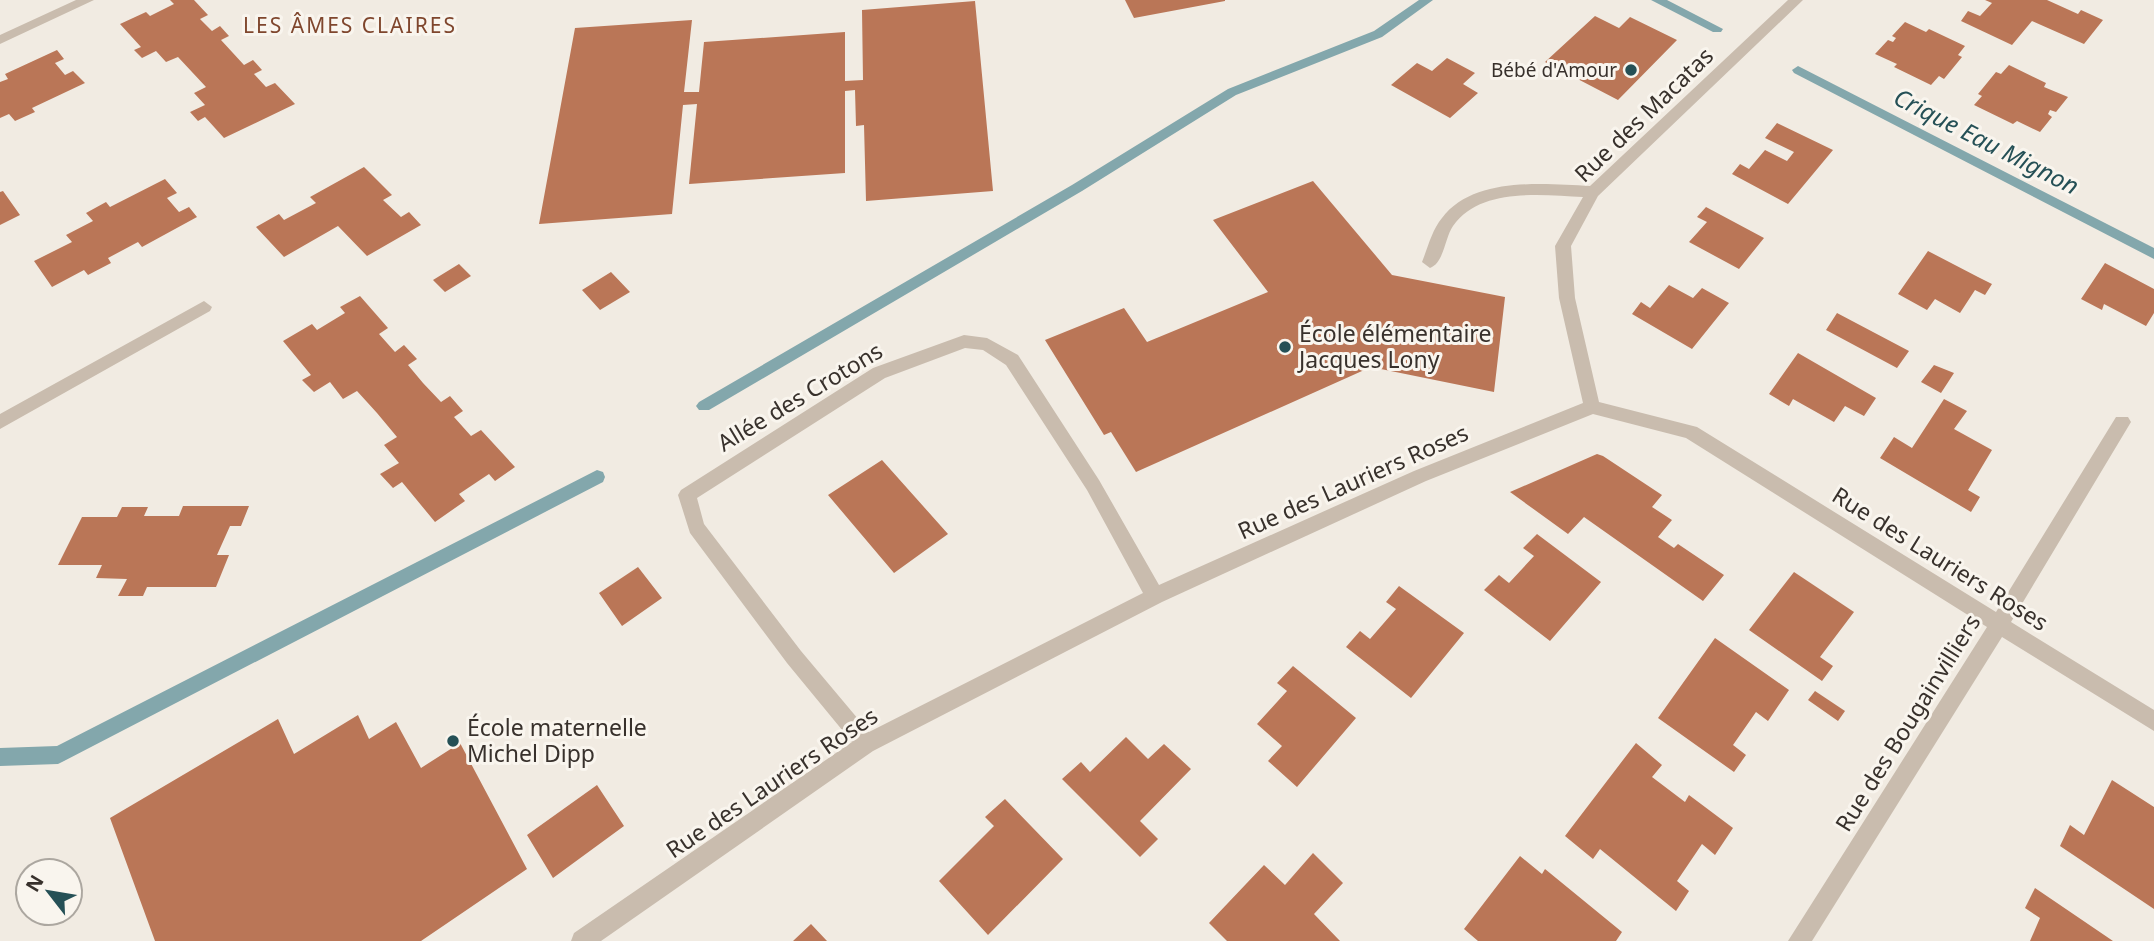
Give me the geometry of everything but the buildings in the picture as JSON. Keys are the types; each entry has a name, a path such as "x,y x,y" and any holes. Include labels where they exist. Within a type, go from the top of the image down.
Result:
{"street":[{"path":"0,40 87,0"},
{"name":"Rue des Macatas","path":"1592,407 1567,298 1563,246 1592,192 1796,0"},
{"path":"1430,262 1448,221 1467,205 1500,193 1535,190 1592,192"},
{"path":"0,422 204,307"},
{"name":"Allée des Crotons","path":"866,744 794,657 696,527 687,495 879,373 964,341 987,344 1012,360 1093,485 1155,596"},
{"name":"Rue des Lauriers Roses","path":"582,941 866,744 1155,596 1420,477 1592,407 1691,432 2154,721"},
{"name":"Rue des Bougainvilliers","path":"1799,941 1999,625 2122,422"}],"waterway":[{"path":"704,406 1077,188 1232,92 1378,34 1427,0"},
{"name":"Crique Eau Mignon","path":"1657,0 1717,29"},
{"name":"Crique Eau Mignon","path":"1798,70 2154,254"},
{"path":"0,757 58,755 597,477"}],"place":[{"name":"Bébé d'Amour","path":"1631,70"},
{"name":"École élémentaire Jacques Lony","path":"1285,347"},
{"name":"École maternelle Michel Dipp","path":"453,741"}],"district":[{"name":"LES ÂMES CLAIRES","path":"350,26"}]}
